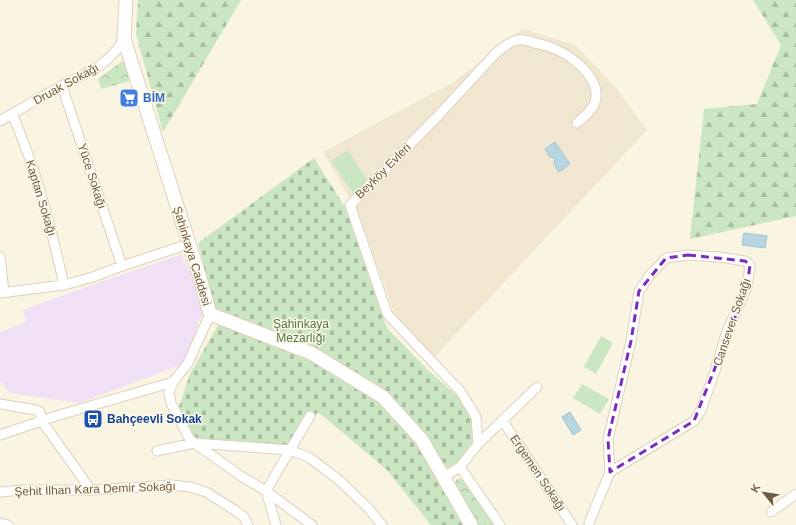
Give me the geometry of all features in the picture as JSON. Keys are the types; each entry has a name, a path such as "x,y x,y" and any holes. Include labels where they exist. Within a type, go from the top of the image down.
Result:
{"street":[{"name":"Şahinkaya Caddesi","path":"126,0 124,40 210,314 311,353 383,397 422,440 471,525"},
{"name":"Druak Sokağı","path":"0,121 98,67 112,56 124,40"},
{"name":"Beyköy Evleri","path":"478,444 476,417 461,392 387,313 350,204 436,118 496,53 506,45 517,40 529,41 552,47 571,58 591,78 596,92 594,105 577,123"},
{"name":"Yüce Sokağı","path":"62,86 122,266"},
{"name":"Kaptan Sokağı","path":"12,114 21,134 52,230 64,285"},
{"path":"0,257 2,292 64,285 93,277 189,244"},
{"name":"Cansever Sokağı","path":"578,525 591,524 610,472 608,439 631,341 639,291 650,275 666,258 688,255 745,261 750,265 747,286 727,331 701,410 694,421 610,472"},
{"path":"210,314 188,363 173,382 169,392 171,403 187,435 194,443 241,476 266,491 312,525"},
{"path":"0,435 41,420 173,382"},
{"path":"444,477 460,467 478,444 537,387"},
{"path":"0,404 40,412 41,420 91,490"},
{"path":"276,525 266,491 310,416"},
{"name":"Ergemen Sokağı","path":"503,421 572,525"},
{"path":"157,451 194,443 290,450 310,458 340,480 368,508 382,525"},
{"path":"460,467 500,525"},
{"name":"Şehit İlhan Kara Demir Sokağı","path":"0,492 22,490 91,490 171,485 190,487 206,492 217,499 244,517 248,525"},
{"path":"772,512 796,494"},
{"path":"0,524 8,525"}],"highlighted area":[{"path":"688,255 745,261 750,265 747,287 694,421 610,472 608,439 631,341 639,291 666,258"}],"shaded area":[{"path":"523,29 575,45 614,85 647,130 435,356 398,323 357,211 323,152 452,83"},
{"path":"182,254 205,310 198,323 190,354 181,365 79,403 10,393 0,381 0,332 26,322 23,310"}],"green space":[{"path":"138,0 241,0 163,132 136,34"},
{"path":"753,0 796,0 796,216 690,239 704,109 757,104 781,45"},
{"path":"125,60 130,81 101,89 98,79"},
{"path":"348,150 369,183 353,193 331,161"},
{"name":"Şahinkaya Mezarlığı","path":"314,158 348,212 387,328 427,369 458,397 473,417 474,435 472,447 457,464 434,472 463,525 431,525 387,470 318,412 290,450 198,440 192,433 179,407 190,374 218,325 198,243"},
{"path":"601,336 613,343 596,374 584,367"},
{"path":"582,384 609,399 600,414 573,398"},
{"path":"457,479 463,479 497,525 476,525 455,483"}],"water":[{"path":"555,142 570,164 559,172 554,164 555,158 550,157 545,149"},
{"path":"744,233 767,236 765,248 742,245"},
{"path":"570,412 581,430 573,435 562,417"}],"place":[{"name":"BİM","path":"129,98"},
{"name":"Bahçeevli Sokak","path":"93,419"}]}
